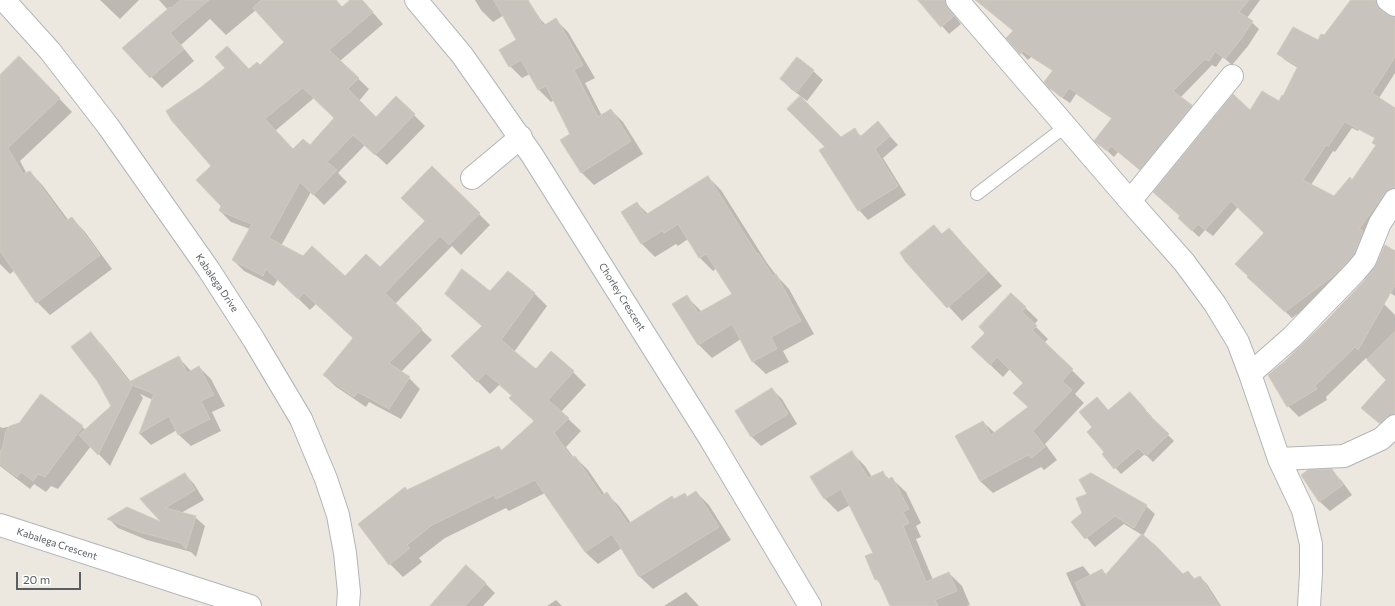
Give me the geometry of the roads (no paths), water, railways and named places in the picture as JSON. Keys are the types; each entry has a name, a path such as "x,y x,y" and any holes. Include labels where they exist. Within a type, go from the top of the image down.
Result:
{"street":[{"name":"Kabalega Drive","path":"4,0 50,51 108,126 209,270 254,340 301,419 326,479 338,515 345,553 349,592 348,606"},
{"name":"Chorley Crescent","path":"416,0 462,55 521,137 602,264 791,571 810,606"},
{"path":"957,0 1184,262 1215,304 1238,342 1279,459 1303,510 1311,544 1309,606"},
{"path":"1388,0 1395,5"},
{"path":"1130,201 1232,76"},
{"path":"472,178 521,137"},
{"path":"1250,374 1292,337 1358,269 1365,260 1380,223 1395,200"},
{"path":"1279,459 1344,456 1381,438 1395,426"},
{"name":"Kabalega Crescent","path":"0,525 250,606"}],"lane":[{"path":"977,194 1066,126"}]}
